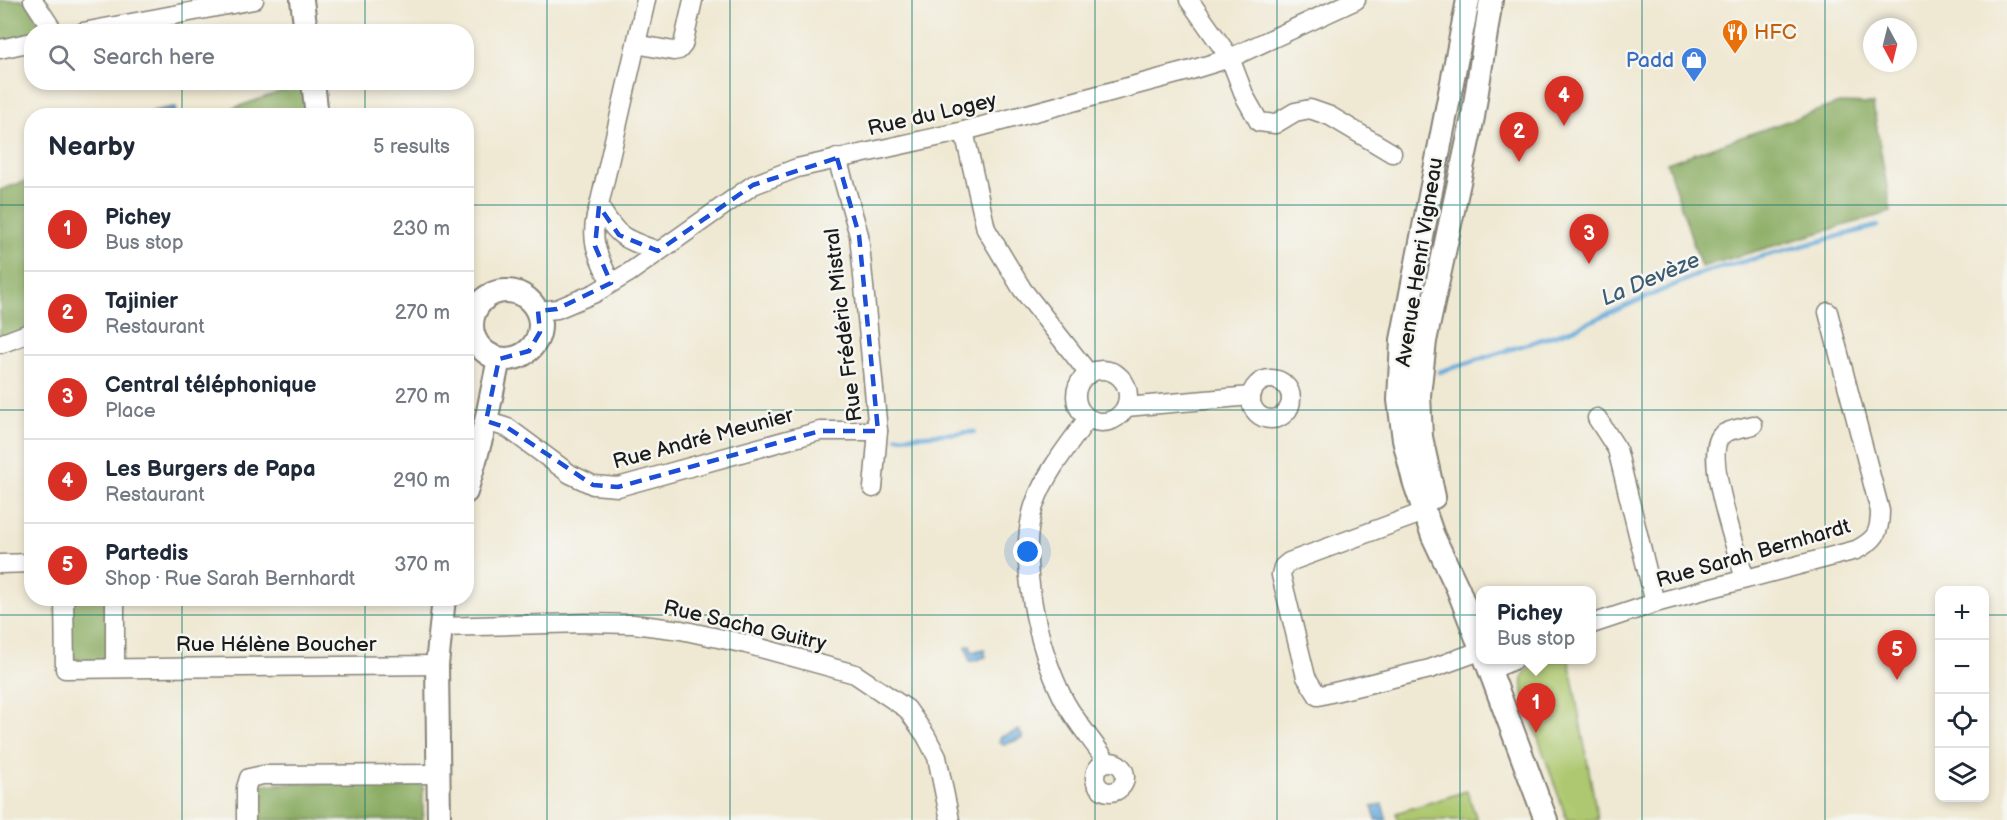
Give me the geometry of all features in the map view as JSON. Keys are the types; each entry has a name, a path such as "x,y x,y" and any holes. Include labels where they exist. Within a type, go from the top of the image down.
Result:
{"street":[{"path":"33,0 49,24"},
{"path":"126,24 254,0"},
{"path":"302,0 305,24"},
{"path":"611,283 595,246 594,220 646,0"},
{"path":"636,44 673,51 679,50 683,45 693,0"},
{"path":"1189,0 1230,58 1245,97 1259,122 1275,124 1295,112 1310,109 1330,116 1392,153"},
{"name":"Rue du Logey","path":"538,311 556,309 595,293 630,272 753,184 797,168 964,131 1230,58 1356,0"},
{"name":"Avenue Henri Vigneau","path":"1468,0 1402,340 1399,400 1404,440 1414,481 1430,515 1476,636"},
{"name":"Avenue Henri Vigneau","path":"1430,515 1429,479 1421,437 1419,395 1425,341 1473,117 1491,0"},
{"path":"0,49 24,44"},
{"path":"314,90 316,108"},
{"path":"964,131 986,229 1022,289 1089,374"},
{"name":"Rue Frédéric Mistral","path":"837,158 858,235 878,431 873,488"},
{"path":"599,206 619,235 658,251"},
{"path":"474,300 494,292 515,291 525,296 538,311 540,332 529,351 520,357 499,359 480,348 474,338"},
{"name":"Rue Sarah Bernhardt","path":"1596,623 1655,603 1856,550 1876,536 1880,525 1880,511 1828,312"},
{"path":"0,344 24,335"},
{"path":"474,464 486,422 499,359"},
{"path":"1102,370 1110,372 1123,380 1129,394 1126,407 1121,415 1105,423 1088,418 1081,412 1076,396 1078,387 1089,374 1102,370"},
{"path":"1126,407 1251,396"},
{"path":"1088,418 1051,470 1036,501 1028,526 1031,596 1044,652 1064,700 1107,762"},
{"path":"1597,418 1617,449 1655,603"},
{"name":"Rue André Meunier","path":"486,422 508,428 578,478 593,485 618,487 820,430 878,431"},
{"path":"1746,579 1722,497 1715,465 1715,449 1724,433 1753,425"},
{"path":"1430,515 1289,562 1283,567 1281,576 1306,677 1318,696 1476,659"},
{"path":"0,564 24,563"},
{"name":"Rue Hélène Boucher","path":"64,606 65,669 437,665"},
{"path":"115,606 116,668"},
{"path":"439,820 437,665 443,606"},
{"name":"Rue Sacha Guitry","path":"440,627 585,622 633,624 681,630 746,644 855,674 907,709 926,736 937,757 950,820"},
{"name":"Avenue Henri Vigneau","path":"1487,664 1546,820"},
{"path":"246,820 246,788 249,778 263,775 438,774"}],"highlighted area":[{"path":"837,158 859,235 878,431 820,431 618,487 593,485 508,428 486,421 499,359 529,351 540,332 538,311 557,309 611,283 595,246 599,206 619,235 658,251 753,185"}],"green space":[{"path":"0,0 26,0 39,24 24,24 24,40 0,45"},
{"path":"285,90 308,90 314,108 234,108"},
{"path":"1839,103 1873,104 1891,212 1701,267 1667,163"},
{"path":"24,181 24,335 0,344 0,190"},
{"path":"69,606 110,606 110,652 101,661 78,661 70,652"},
{"path":"1570,664 1598,820 1567,820 1524,698 1523,678 1531,666"},
{"path":"414,781 423,787 423,820 252,820 253,793 261,784"},
{"path":"1467,791 1477,820 1398,820 1396,813"}],"water":[{"path":"970,645 972,652 984,649 986,657 970,662 966,646"},
{"path":"1019,730 1023,738 1003,745 999,743 1000,737"},
{"path":"1382,804 1387,820 1376,820 1372,807"}],"waterway":[{"name":"La Devèze","path":"1439,372 1571,330 1704,272 1877,226"},
{"name":"La Devèze","path":"897,437 974,432"}],"place":[{"name":"HFC","path":"1735,55"},
{"name":"Padd","path":"1694,83"},
{"name":"Les Burgers de Papa","path":"1564,126"},
{"name":"Tajinier","path":"1519,162"},
{"name":"Central téléphonique","path":"1589,264"},
{"name":"Partedis","path":"1897,680"},
{"name":"Pichey","path":"1536,733"}]}
